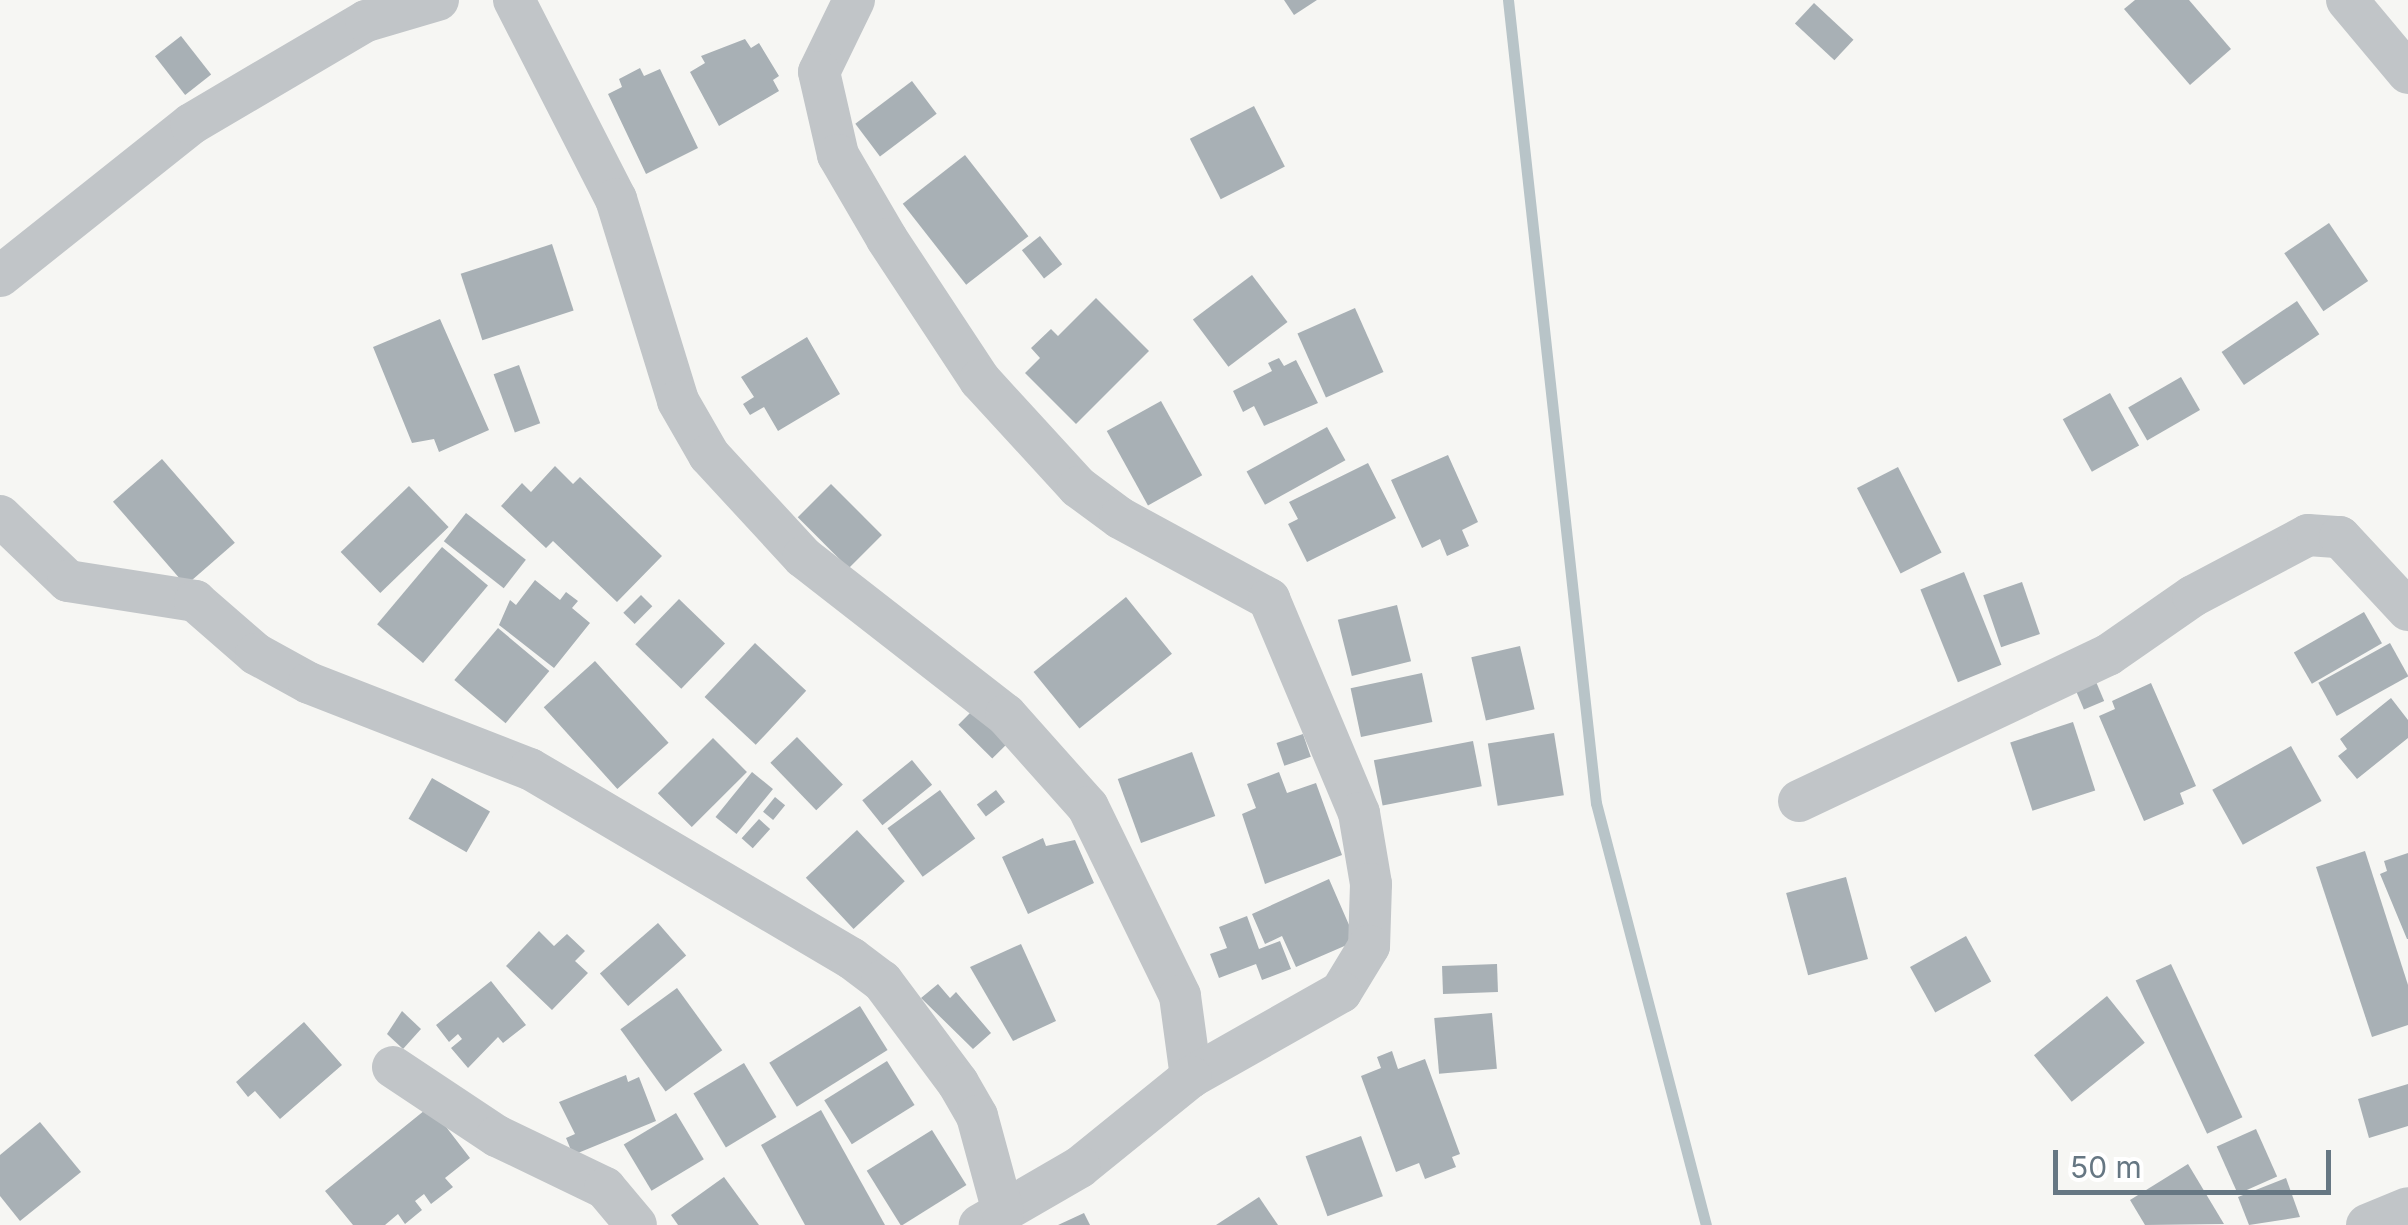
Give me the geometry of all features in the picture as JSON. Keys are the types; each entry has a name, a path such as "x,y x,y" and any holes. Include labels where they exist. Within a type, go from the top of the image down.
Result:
{"street":[{"path":"0,276 190,124 366,21 438,0"},
{"path":"514,0 616,199 678,401 709,456 803,557 1006,715 1088,807 1180,996 1191,1076"},
{"path":"0,516 68,580 195,601 256,654 310,684 530,769 851,958 895,996 977,1116 992,1219 1080,1167 1191,1076 1310,1015 1355,973 1369,946 1372,884 1359,813 1269,599 1120,518 1078,487 948,339 838,155 819,72 854,0"},
{"path":"2347,0 2408,73"},
{"path":"1799,801 2108,656 2194,596 2308,535 2340,537 2408,610"},
{"path":"392,1066 498,1136 605,1188 636,1225"},
{"path":"2367,1225 2408,1208"}],"building":[{"path":"1284,0 1317,0 1294,15"},
{"path":"2135,0 2189,0 2231,49 2190,85 2124,9"},
{"path":"1814,3 1853,40 1834,60 1795,23"},
{"path":"181,36 211,75 185,95 155,56"},
{"path":"745,39 751,48 759,43 779,76 773,80 779,91 719,126 690,72 705,63 701,56"},
{"path":"640,68 644,76 660,69 698,148 646,174 608,94 622,87 619,79"},
{"path":"912,81 937,114 880,156 855,124"},
{"path":"1254,106 1285,167 1221,199 1190,139"},
{"path":"965,155 1028,236 966,285 903,204"},
{"path":"2329,223 2368,281 2323,311 2284,253"},
{"path":"1040,236 1062,264 1044,279 1022,250"},
{"path":"552,244 574,311 482,340 461,274"},
{"path":"1252,275 1288,322 1228,367 1193,320"},
{"path":"1096,298 1149,351 1076,424 1025,373 1040,358 1031,348 1051,329 1058,336"},
{"path":"2297,301 2319,334 2244,385 2222,352"},
{"path":"1355,308 1383,372 1326,398 1297,334"},
{"path":"440,319 489,430 439,452 434,439 412,443 373,347"},
{"path":"807,337 840,394 778,431 764,407 750,415 743,404 754,397 741,377"},
{"path":"1279,358 1284,366 1296,360 1318,403 1264,426 1254,406 1243,412 1233,391 1272,371 1268,363"},
{"path":"519,365 540,423 515,432 494,374"},
{"path":"2181,377 2200,410 2147,440 2128,408"},
{"path":"2110,393 2139,445 2092,472 2063,419"},
{"path":"1161,401 1202,475 1148,505 1107,431"},
{"path":"1327,427 1345,460 1265,505 1247,472"},
{"path":"1448,455 1478,522 1462,530 1469,546 1447,556 1440,539 1422,548 1391,480"},
{"path":"162,459 235,543 186,585 113,502"},
{"path":"1368,463 1396,518 1307,562 1288,524 1298,519 1289,502"},
{"path":"555,466 573,484 580,477 662,556 617,602 553,541 546,548 501,506 522,483 531,492"},
{"path":"1898,467 1942,553 1901,573 1857,488"},
{"path":"831,484 882,535 849,568 798,517"},
{"path":"409,486 449,527 380,593 341,552"},
{"path":"466,513 526,560 504,588 444,541"},
{"path":"442,547 488,586 423,663 377,624"},
{"path":"1964,572 2001,665 1958,682 1920,590"},
{"path":"535,580 560,600 566,592 578,601 572,608 590,623 554,668 499,625 510,600 516,605"},
{"path":"2022,582 2040,634 2001,647 1983,595"},
{"path":"641,595 652,606 635,624 623,613"},
{"path":"1126,597 1172,654 1079,729 1034,672"},
{"path":"679,599 725,643 681,689 635,644"},
{"path":"1397,605 1411,661 1352,676 1338,620"},
{"path":"2364,612 2382,643 2312,684 2294,652"},
{"path":"498,628 549,671 506,723 454,680"},
{"path":"755,643 806,691 756,745 705,697"},
{"path":"2390,643 2408,676 2337,716 2318,683"},
{"path":"1520,646 1535,709 1486,721 1471,657"},
{"path":"595,661 669,743 617,789 544,707"},
{"path":"1422,673 1432,722 1361,737 1351,688"},
{"path":"2094,677 2104,701 2084,710 2074,686"},
{"path":"2151,683 2196,786 2180,793 2184,804 2144,821 2099,716 2115,709 2112,701"},
{"path":"2391,698 2408,720 2408,738 2357,779 2338,756 2347,749 2340,739"},
{"path":"976,707 1010,741 992,759 958,725"},
{"path":"2073,722 2095,790 2032,811 2010,742"},
{"path":"1554,733 1564,795 1498,806 1488,743"},
{"path":"1303,734 1311,757 1284,766 1277,743"},
{"path":"797,737 843,784 816,810 770,763"},
{"path":"713,738 747,772 692,827 658,793"},
{"path":"1473,741 1482,786 1383,805 1374,760"},
{"path":"2291,746 2322,801 2243,845 2212,790"},
{"path":"1192,752 1215,816 1141,843 1118,779"},
{"path":"912,760 932,785 882,825 862,800"},
{"path":"752,772 773,789 736,834 715,817"},
{"path":"1279,772 1287,793 1316,783 1342,855 1265,884 1242,814 1256,808 1247,784"},
{"path":"432,778 490,812 467,852 408,819"},
{"path":"940,790 975,839 923,877 887,828"},
{"path":"996,790 1005,802 986,816 977,804"},
{"path":"775,797 785,805 773,820 763,812"},
{"path":"759,819 770,829 753,848 742,838"},
{"path":"857,830 905,881 854,929 806,878"},
{"path":"1043,838 1046,846 1075,840 1094,883 1028,914 1002,857"},
{"path":"2365,851 2408,985 2408,1025 2372,1037 2316,867"},
{"path":"2408,853 2407,939 2380,874 2387,871 2384,861"},
{"path":"1846,877 1868,959 1808,975 1786,893"},
{"path":"1329,879 1356,941 1296,967 1282,936 1265,944 1252,914"},
{"path":"1247,916 1259,949 1280,941 1291,969 1262,980 1256,964 1219,978 1210,954 1227,948 1219,927"},
{"path":"658,923 686,955 628,1006 600,974"},
{"path":"539,931 554,946 567,934 585,951 575,961 588,973 552,1010 506,966"},
{"path":"1966,936 1991,981 1935,1013 1910,967"},
{"path":"1021,944 1056,1021 1013,1041 970,967"},
{"path":"1497,964 1498,992 1443,994 1442,966"},
{"path":"2171,964 2242,1117 2207,1134 2136,980"},
{"path":"491,981 526,1025 503,1043 498,1037 468,1068 451,1048 462,1039 458,1034 449,1042 436,1025"},
{"path":"938,984 950,998 956,992 991,1033 973,1049 921,998"},
{"path":"677,988 722,1050 666,1091 620,1029"},
{"path":"2107,996 2145,1043 2072,1102 2034,1055"},
{"path":"860,1006 888,1050 797,1107 769,1063"},
{"path":"402,1011 421,1029 403,1049 387,1034"},
{"path":"1492,1013 1497,1069 1439,1074 1434,1018"},
{"path":"304,1022 342,1065 280,1119 255,1091 248,1097 236,1082"},
{"path":"1392,1051 1398,1069 1425,1059 1460,1154 1452,1157 1456,1167 1425,1179 1419,1163 1396,1172 1361,1076 1381,1068 1377,1057"},
{"path":"887,1061 915,1105 852,1144 824,1100"},
{"path":"744,1063 776,1117 726,1147 693,1093"},
{"path":"626,1075 628,1082 639,1077 656,1121 573,1155 566,1138 575,1134 559,1102"},
{"path":"2408,1084 2408,1126 2369,1138 2358,1099"},
{"path":"430,1106 470,1158 445,1178 453,1187 431,1204 424,1194 415,1201 422,1210 405,1224 398,1214 385,1225 353,1225 325,1191"},
{"path":"821,1110 885,1225 805,1225 761,1145"},
{"path":"676,1113 704,1159 652,1191 624,1144"},
{"path":"40,1122 81,1172 20,1221 0,1196 0,1155"},
{"path":"2256,1129 2277,1177 2238,1194 2217,1146"},
{"path":"932,1130 966,1185 901,1225 867,1171"},
{"path":"1361,1136 1383,1196 1327,1216 1306,1156"},
{"path":"2188,1164 2224,1224 2145,1225 2130,1200"},
{"path":"724,1177 759,1225 678,1225 671,1215"},
{"path":"2286,1178 2300,1217 2249,1225 2238,1197"},
{"path":"1259,1197 1278,1225 1216,1225"},
{"path":"1084,1213 1090,1225 1058,1225"}],"waterway":[{"path":"1508,0 1596,803 1706,1225"}]}
